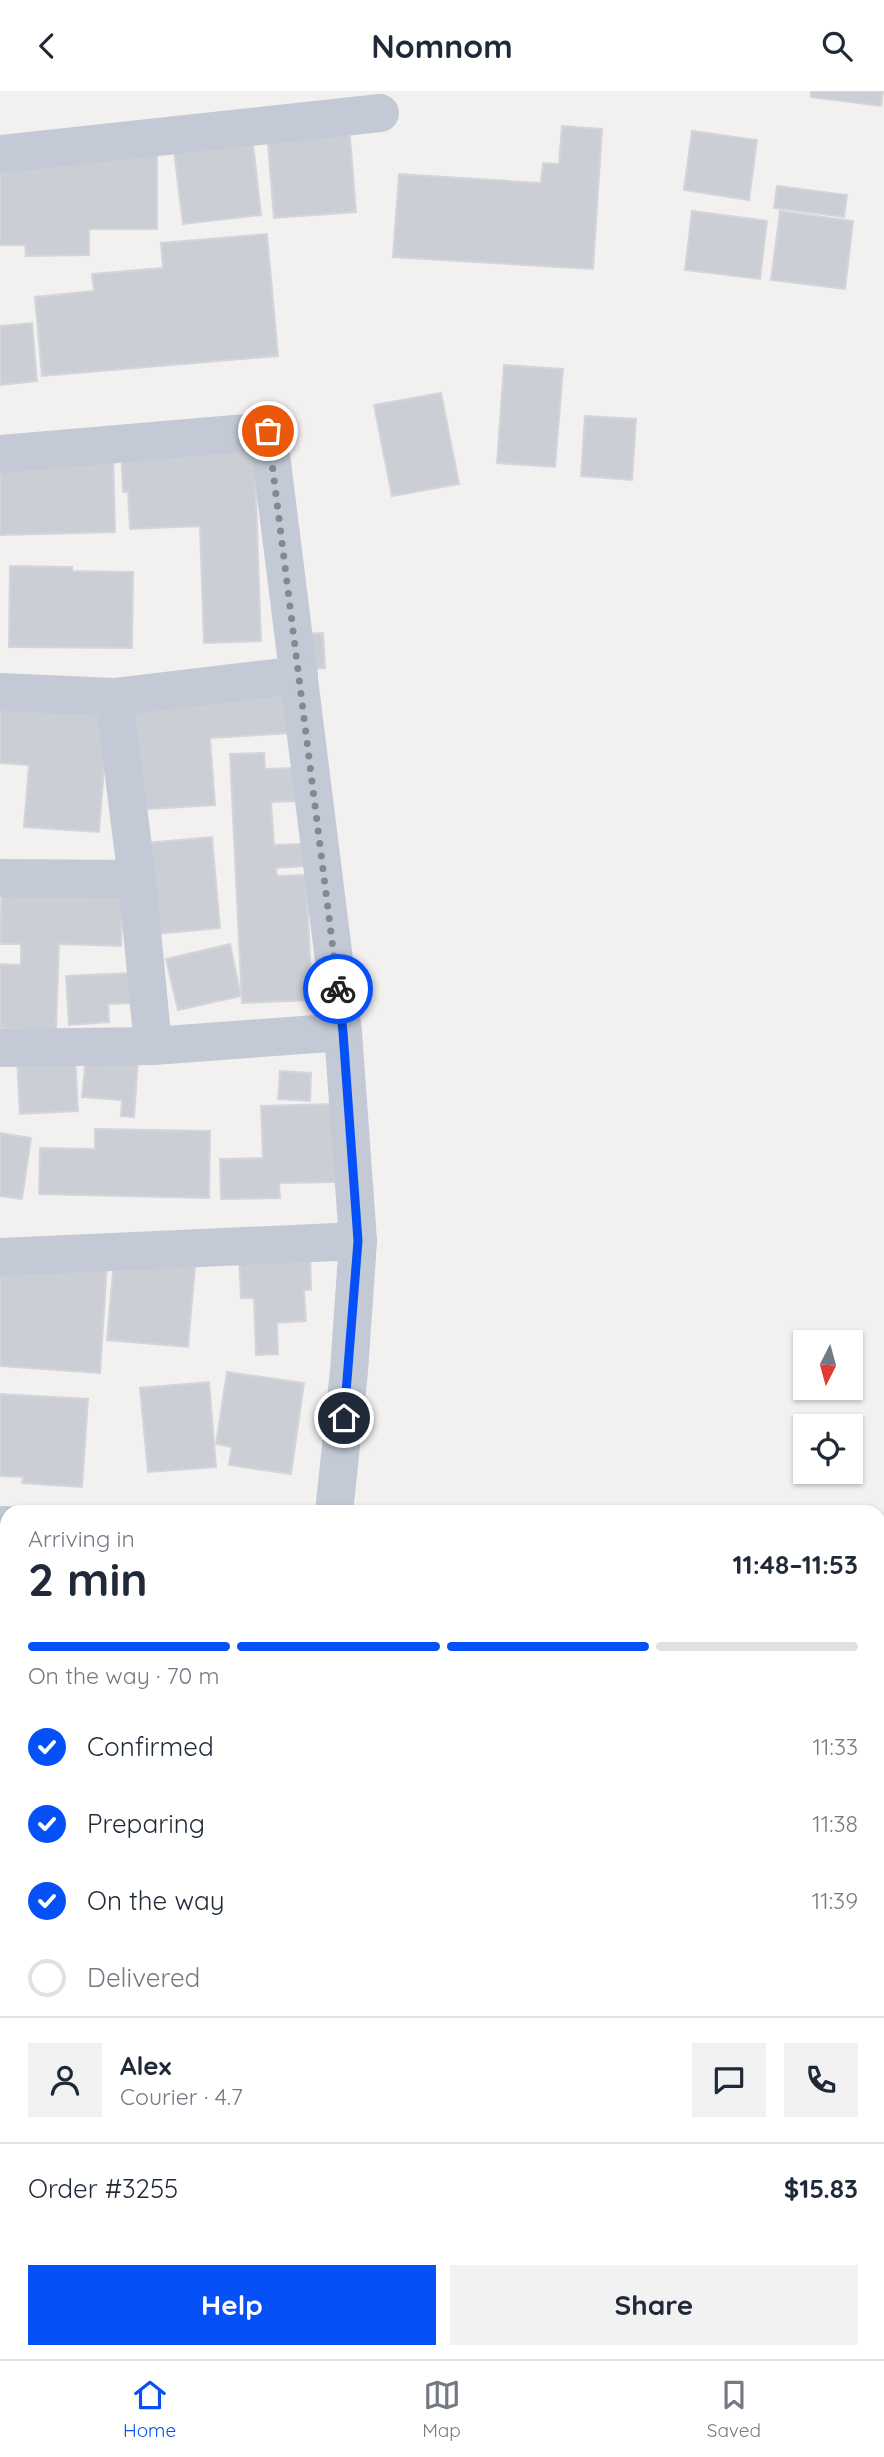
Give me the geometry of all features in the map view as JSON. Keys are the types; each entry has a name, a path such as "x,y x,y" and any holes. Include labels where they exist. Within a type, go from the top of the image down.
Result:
{"street":[{"path":"0,154 380,113"},
{"path":"0,454 268,431 343,1032 358,1241 349,1371 335,1505"},
{"path":"0,692 114,697 299,675"},
{"path":"114,697 137,879 153,1046"},
{"path":"0,878 137,879"},
{"path":"0,1048 153,1046 343,1032"},
{"path":"0,1257 358,1241"}],"building":[{"path":"811,91 883,91 881,106 811,97"},
{"path":"349,125 356,212 274,218 267,131"},
{"path":"251,126 261,215 183,224 172,135"},
{"path":"562,126 602,129 593,269 393,257 399,174 541,183 543,163 559,164"},
{"path":"692,131 757,140 749,200 684,190"},
{"path":"157,144 157,229 89,229 89,255 26,256 25,245 0,245 0,149"},
{"path":"777,186 847,195 844,217 774,208"},
{"path":"692,211 767,221 760,279 685,270"},
{"path":"780,211 853,221 845,289 771,280"},
{"path":"267,234 278,356 42,376 35,297 94,291 92,274 163,268 161,243"},
{"path":"32,323 37,381 0,385 0,326"},
{"path":"504,365 563,369 555,467 497,463"},
{"path":"441,393 459,484 392,496 374,405"},
{"path":"585,416 636,419 632,480 581,476"},
{"path":"254,443 261,641 204,643 200,526 130,529 128,492 123,492 121,448"},
{"path":"113,450 115,532 0,535 0,453"},
{"path":"10,566 133,572 132,648 9,647"},
{"path":"323,633 325,668 303,669 301,634"},
{"path":"125,684 288,686 291,733 210,738 215,805 133,810"},
{"path":"0,685 109,703 99,832 24,827 29,765 0,763"},
{"path":"264,753 265,769 295,768 296,801 271,802 274,845 303,844 304,866 276,868 277,876 306,875 312,1000 242,1003 230,754"},
{"path":"212,837 220,928 155,934 146,843"},
{"path":"2,879 123,882 121,946 59,944 56,1031 0,1029 0,964 21,965 21,944 0,944"},
{"path":"230,944 241,996 178,1010 166,959"},
{"path":"130,973 132,1003 108,1004 109,1022 69,1025 66,976"},
{"path":"75,1055 78,1111 20,1114 17,1059"},
{"path":"86,1056 138,1060 134,1117 121,1116 122,1100 82,1097"},
{"path":"280,1071 311,1073 310,1101 278,1099"},
{"path":"333,1104 335,1182 279,1183 280,1198 221,1199 220,1159 263,1158 261,1106"},
{"path":"95,1129 210,1131 209,1198 39,1194 40,1148 95,1149"},
{"path":"0,1133 31,1138 22,1199 0,1196"},
{"path":"310,1254 311,1290 304,1290 306,1321 277,1323 278,1354 256,1355 254,1298 241,1298 239,1257"},
{"path":"0,1258 107,1264 100,1373 0,1366"},
{"path":"114,1260 195,1267 188,1347 107,1340"},
{"path":"227,1372 304,1383 291,1474 229,1465 232,1447 216,1444"},
{"path":"209,1382 216,1467 148,1472 140,1388"},
{"path":"0,1394 88,1399 82,1487 22,1483 23,1477 0,1476"}],"way so far":[{"path":"268,431 338,989"}],"route":[{"path":"338,989 358,1241 344,1418"}]}
